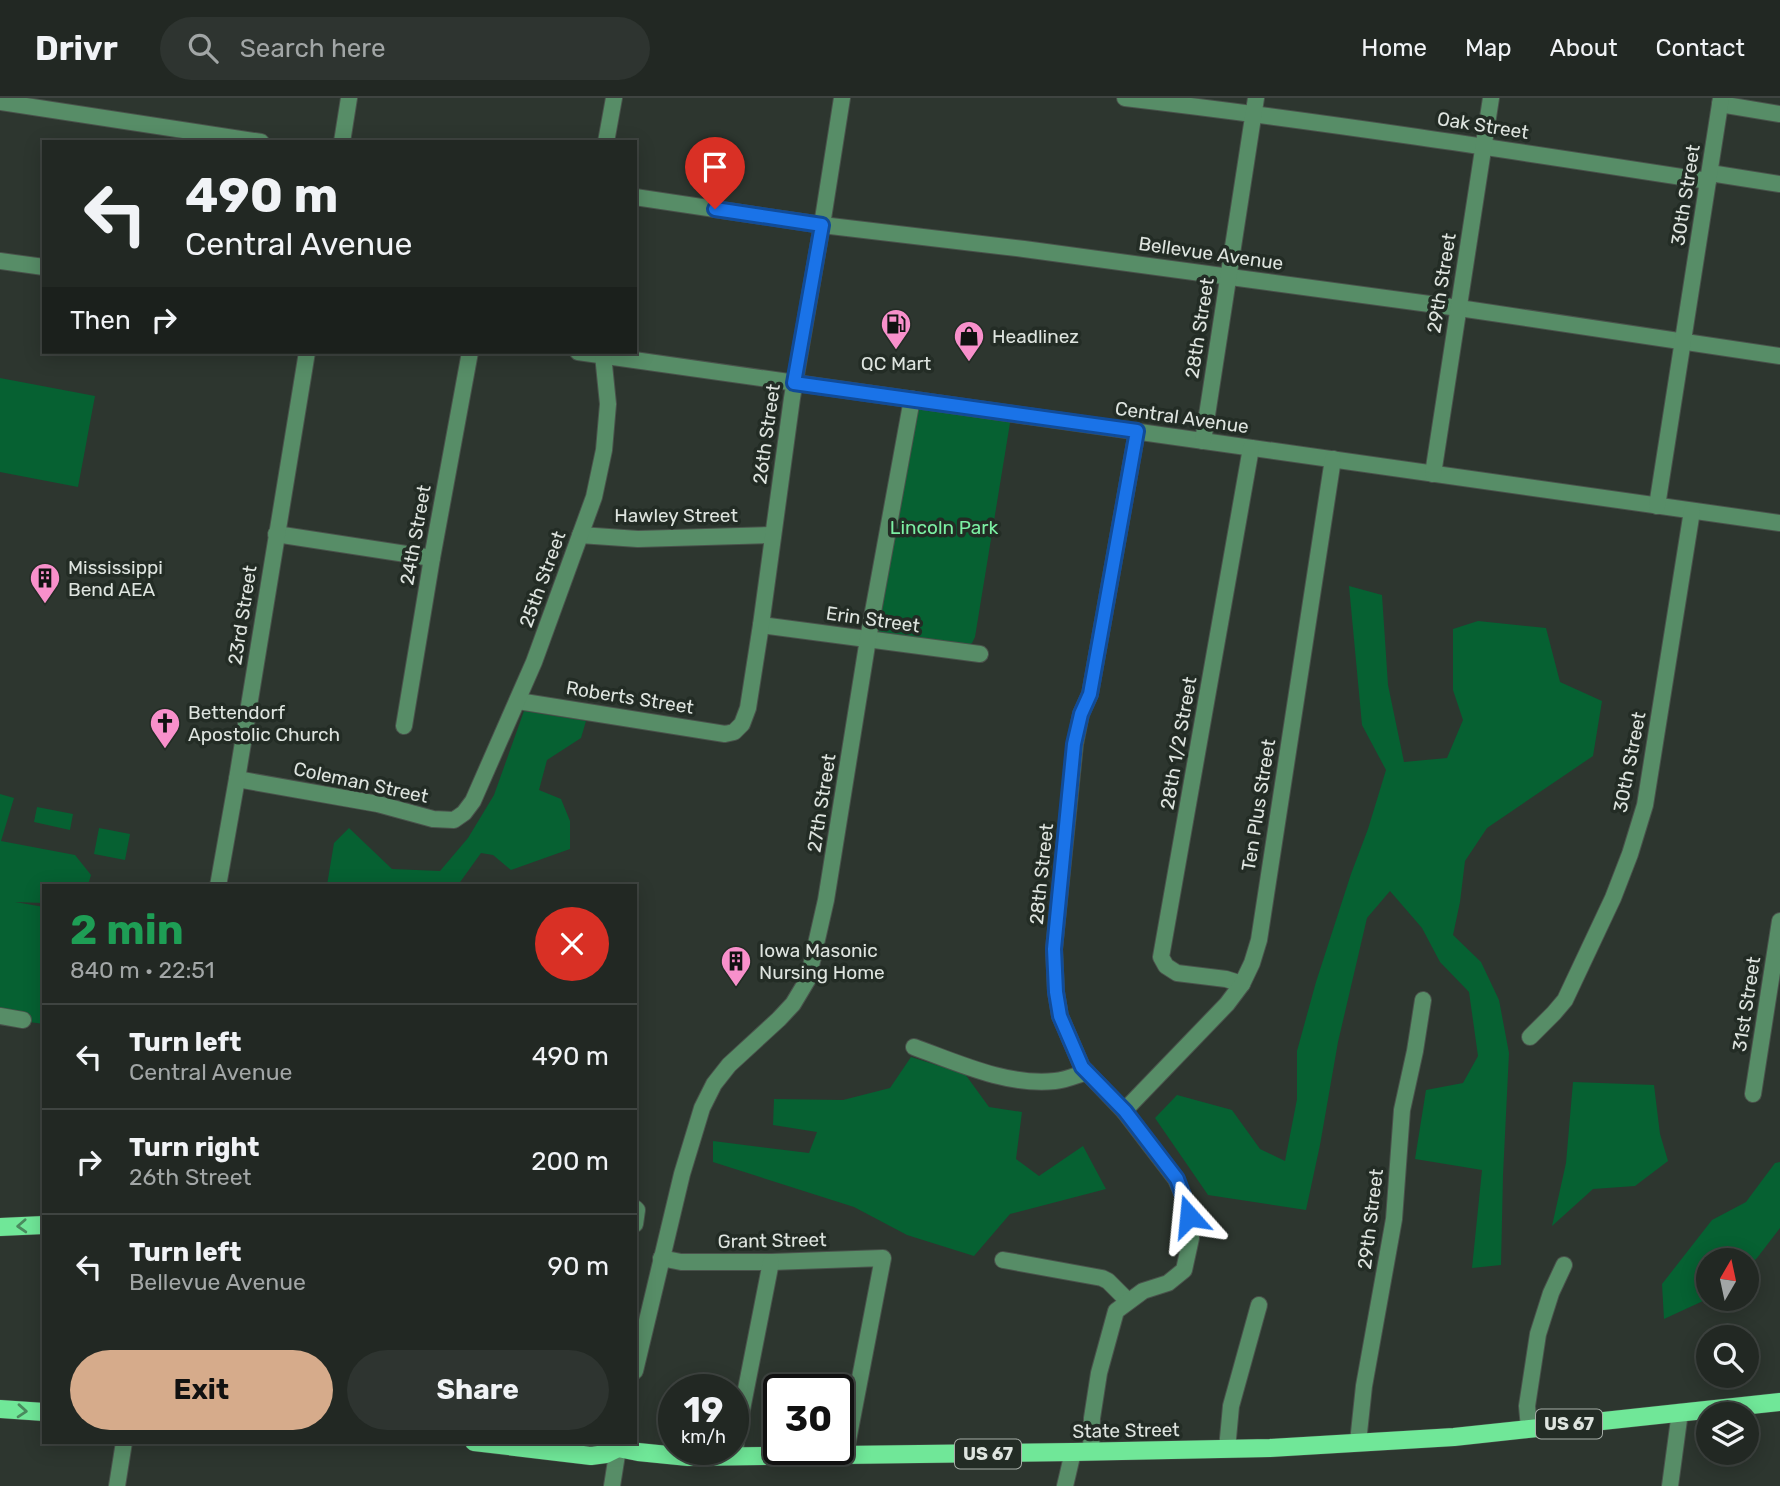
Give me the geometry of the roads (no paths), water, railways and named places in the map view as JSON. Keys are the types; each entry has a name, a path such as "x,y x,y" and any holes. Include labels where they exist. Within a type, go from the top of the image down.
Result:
{"main road":[{"path":"0,1227 42,1225"},
{"name":"State Street","path":"854,1456 1227,1449 1358,1443 1454,1437 1780,1402"},
{"path":"0,1409 42,1412"},
{"name":"State Street","path":"510,1444 591,1455 606,1454 617,1444 638,1452 658,1454"}],"street":[{"path":"342,140 349,98"},
{"path":"606,140 614,98"},
{"name":"26th Street","path":"734,732 742,724 748,708 794,383 842,98"},
{"name":"Oak Street","path":"1125,98 1254,105 1483,146 1780,184"},
{"name":"29th Street","path":"1433,474 1491,98"},
{"path":"1721,101 1780,114"},
{"name":"30th Street","path":"1657,506 1721,101"},
{"path":"0,102 248,140"},
{"name":"28th Street","path":"1203,441 1254,105"},
{"name":"Bellevue Avenue","path":"637,197 822,225 1459,307 1780,356"},
{"path":"0,261 42,267"},
{"name":"23rd Street","path":"218,884 307,354"},
{"name":"24th Street","path":"404,726 470,354"},
{"name":"Central Avenue","path":"595,354 1780,523"},
{"name":"25th Street","path":"470,805 534,662 594,497 604,450 608,404 603,355"},
{"name":"27th Street","path":"662,1258 682,1174 702,1108 714,1084 729,1065 793,1004 807,979 826,900 868,639 912,399"},
{"name":"28th Street","path":"1128,1301 1168,1283 1184,1270 1191,1238 1189,1216 1177,1179 1125,1111 1082,1067 1060,1016 1054,949 1074,744 1081,714 1090,694 1137,431"},
{"name":"28th 1/2 Street","path":"1242,984 1226,979 1177,973 1166,966 1161,957 1251,448"},
{"name":"Ten Plus Street","path":"1125,1111 1227,1004 1242,984 1252,963 1259,940 1333,459"},
{"name":"30th Street","path":"1530,1037 1565,1000 1613,898 1646,805 1692,510"},
{"path":"276,534 432,558"},
{"name":"Hawley Street","path":"580,535 638,538 773,536"},
{"name":"Erin Street","path":"761,625 980,654"},
{"name":"Roberts Street","path":"518,701 725,734 734,732"},
{"name":"Coleman Street","path":"237,779 378,804 433,819 454,820 470,805"},
{"name":"31st Street","path":"1753,1094 1780,921"},
{"name":"29th Street","path":"1358,1443 1364,1386 1394,1219 1402,1110 1423,1000"},
{"path":"0,1016 23,1020"},
{"path":"914,1047 993,1074 1025,1081 1057,1081 1087,1072"},
{"path":"637,1363 662,1258"},
{"name":"Grant Street","path":"662,1258 681,1262 883,1258 854,1409"},
{"path":"1003,1260 1102,1278 1108,1280 1128,1301 1116,1311 1099,1373 1093,1418 1082,1452 1065,1486"},
{"path":"749,1374 771,1262"},
{"path":"1529,1429 1527,1406 1538,1334 1551,1293 1564,1265"},
{"path":"1227,1449 1231,1406 1259,1305"},
{"path":"1670,1486 1680,1412"},
{"path":"117,1486 124,1444"},
{"path":"612,1486 617,1444"}],"place":[{"name":"QC Mart","path":"896,351"},
{"name":"Headlinez","path":"969,363"},
{"name":"Mississippi Bend AEA","path":"45,605"},
{"name":"Bettendorf Apostolic Church","path":"165,750"},
{"name":"Iowa Masonic Nursing Home","path":"736,988"}],"park label":[{"name":"Lincoln Park","path":"944,527"}]}
